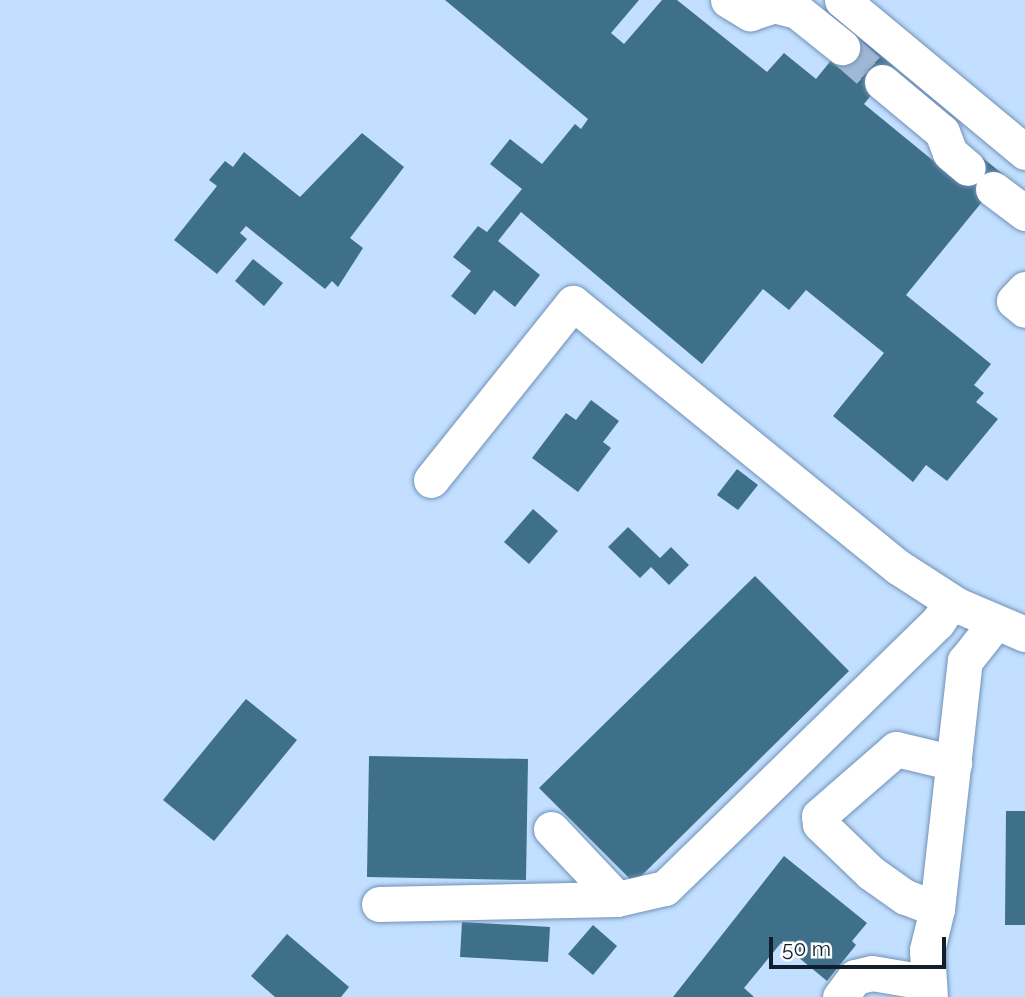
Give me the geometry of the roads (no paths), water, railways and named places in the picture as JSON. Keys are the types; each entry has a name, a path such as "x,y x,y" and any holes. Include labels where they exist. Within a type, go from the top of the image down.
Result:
{"lane":[{"path":"728,0 750,13 774,5 797,11 842,47"},
{"path":"842,0 1025,152"},
{"path":"881,82 942,132 950,153 1025,213"},
{"path":"1025,289 1014,301 1025,310"},
{"path":"431,480 573,303 898,567 951,602 1010,629 965,661 927,990 872,974 855,977 840,997"},
{"path":"379,904 617,899 665,888 937,623 951,602"},
{"path":"937,909 905,897 871,873 820,824 819,816 896,749 954,763"},
{"path":"551,829 617,899"}],"tunnel":[{"path":"842,47 882,82"}]}
